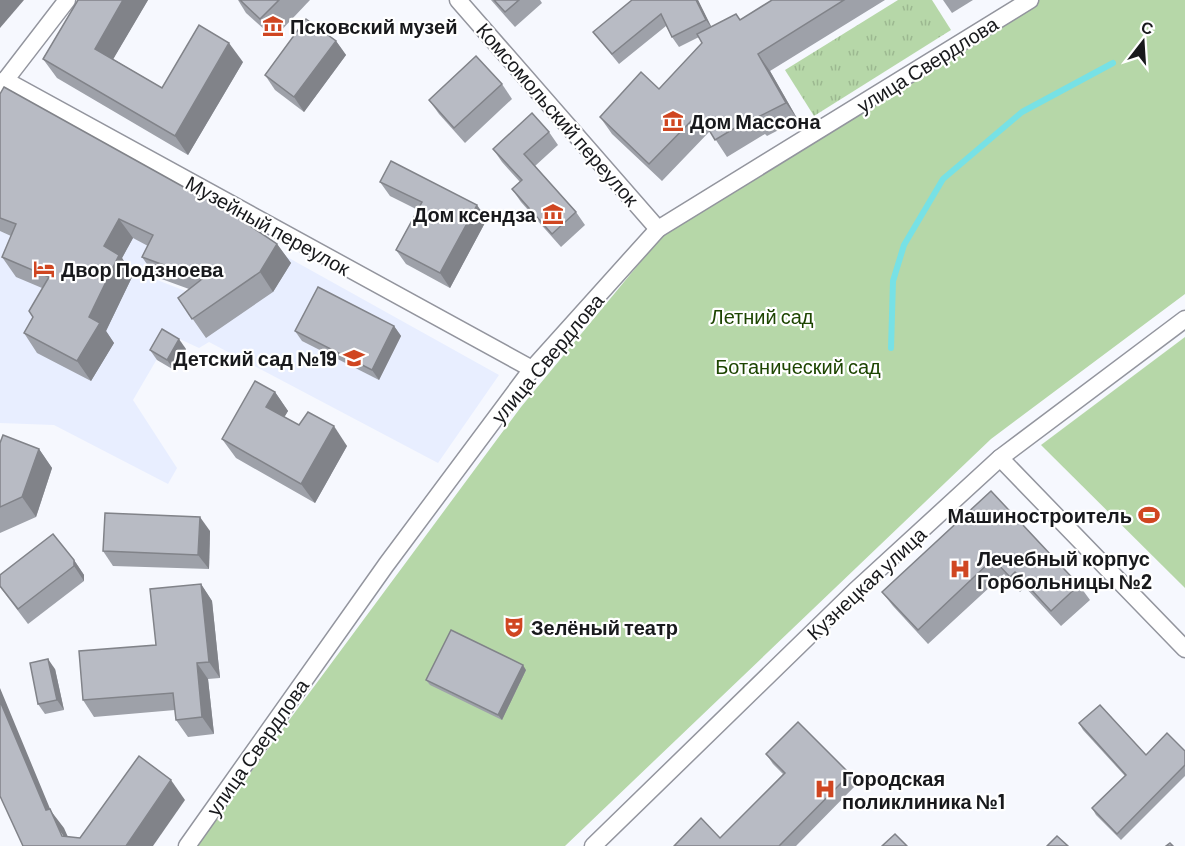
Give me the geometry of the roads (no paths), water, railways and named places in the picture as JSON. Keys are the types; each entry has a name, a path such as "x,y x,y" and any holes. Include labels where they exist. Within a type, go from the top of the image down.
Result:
{"street":[{"path":"2,83 66,0"},
{"name":"Комсомольский переулок","path":"458,0 658,229"},
{"name":"улица Свердлова","path":"186,846 386,565 532,369 658,229 1030,0"},
{"name":"Музейный переулок","path":"2,83 532,369"},
{"name":"Кузнецкая улица","path":"593,846 855,591 1000,458 1185,319"},
{"path":"1000,458 1185,649"}],"waterway":[{"path":"891,348 893,281 904,245 943,179 1022,112 1113,63"}],"place":[{"name":"Псковский музей","path":"273,26"},
{"name":"Дом Масcона","path":"673,121"},
{"name":"Дом ксендза","path":"553,214"},
{"name":"Двор Подзноева","path":"44,269"},
{"name":"Детский сад №19","path":"354,358"},
{"name":"Машиностроитель","path":"1149,515"},
{"name":"Лечебный корпус Горбольницы №2","path":"960,569"},
{"name":"Зелёный театр","path":"514,627"},
{"name":"Городская поликлиника №1","path":"825,789"}],"park label":[{"name":"Летний сад","path":"762,316"},
{"name":"Ботанический сад","path":"798,366"}]}
